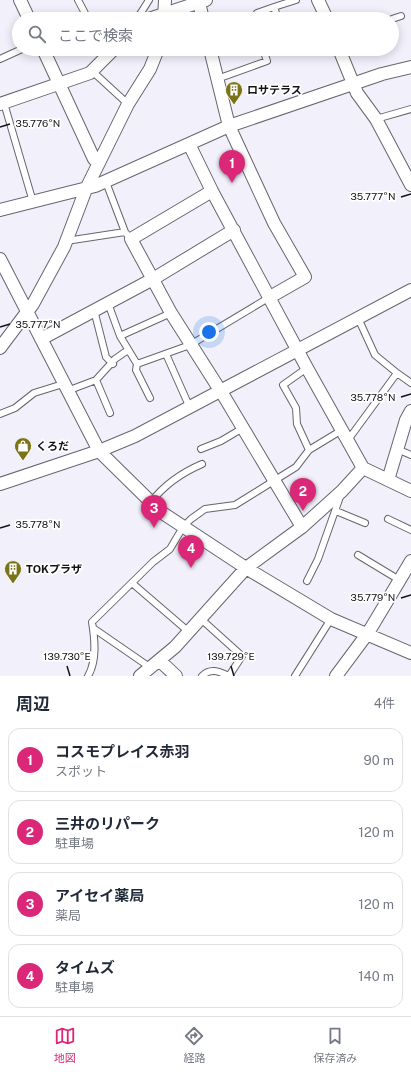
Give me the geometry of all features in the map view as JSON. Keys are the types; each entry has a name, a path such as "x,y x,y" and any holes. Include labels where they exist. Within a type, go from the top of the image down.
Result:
{"street":[{"path":"20,0 26,12"},
{"path":"164,12 165,0"},
{"path":"318,0 323,12"},
{"path":"176,12 202,1 203,12"},
{"path":"47,56 94,159 100,162"},
{"path":"2,103 60,84 92,71 105,56"},
{"path":"2,341 27,312 66,242 86,188 128,104 150,69 155,56"},
{"path":"212,56 229,126 274,223 305,277 270,297"},
{"path":"341,56 357,93 376,119 411,185"},
{"path":"0,210 106,182 229,126 352,83 411,67"},
{"path":"190,144 212,191 307,368 363,468 411,491"},
{"path":"212,191 128,235 190,345 221,391 302,527"},
{"path":"41,339 153,279 234,230"},
{"path":"0,260 99,451 161,512 246,568 331,619 410,651"},
{"path":"0,484 99,451 135,436 411,290"},
{"path":"388,480 411,410"},
{"path":"140,676 189,632 246,568 302,527 342,491 363,468"},
{"path":"336,676 368,633 401,581 411,561"},
{"path":"155,664 176,676"}],"lane":[{"path":"141,12 149,0"},
{"path":"260,12 296,0"},
{"path":"81,1 85,12"},
{"path":"274,7 276,12"},
{"path":"0,59 12,54"},
{"path":"217,79 267,61 265,56"},
{"path":"92,71 128,104"},
{"path":"2,103 33,202"},
{"path":"376,119 411,109"},
{"path":"66,242 128,235 106,182"},
{"path":"137,364 190,345 270,297"},
{"path":"108,303 120,336 137,364 136,370 150,398"},
{"path":"94,310 106,357 112,364"},
{"path":"120,336 171,313"},
{"path":"358,318 375,354 411,383"},
{"path":"0,414 14,408 34,393 65,388 96,380 115,359 128,350"},
{"path":"166,354 190,408"},
{"path":"307,368 283,385 296,408 297,424 309,450"},
{"path":"88,676 93,667 92,622 153,562 170,549 183,527 205,509 235,505 296,467 309,450 345,435 398,373"},
{"path":"96,380 110,413"},
{"path":"201,449 221,441 243,428"},
{"path":"397,449 411,455"},
{"path":"151,502 168,484 180,475 202,464"},
{"path":"307,581 318,559 342,491"},
{"path":"336,511 365,523"},
{"path":"388,519 411,530"},
{"path":"358,555 401,581"},
{"path":"132,583 189,632"},
{"path":"201,619 242,656 229,676 216,670 206,672 202,676"},
{"path":"295,676 331,619"},
{"path":"93,628 155,664"}],"place":[{"name":"ロサテラス","path":"234,105"},
{"name":"コスモプレイス赤羽","path":"232,183"},
{"name":"くろだ","path":"23,461"},
{"name":"三井のリパーク","path":"303,511"},
{"name":"アイセイ薬局","path":"154,528"},
{"name":"タイムズ","path":"191,568"},
{"name":"TOKプラザ","path":"13,584"}]}
